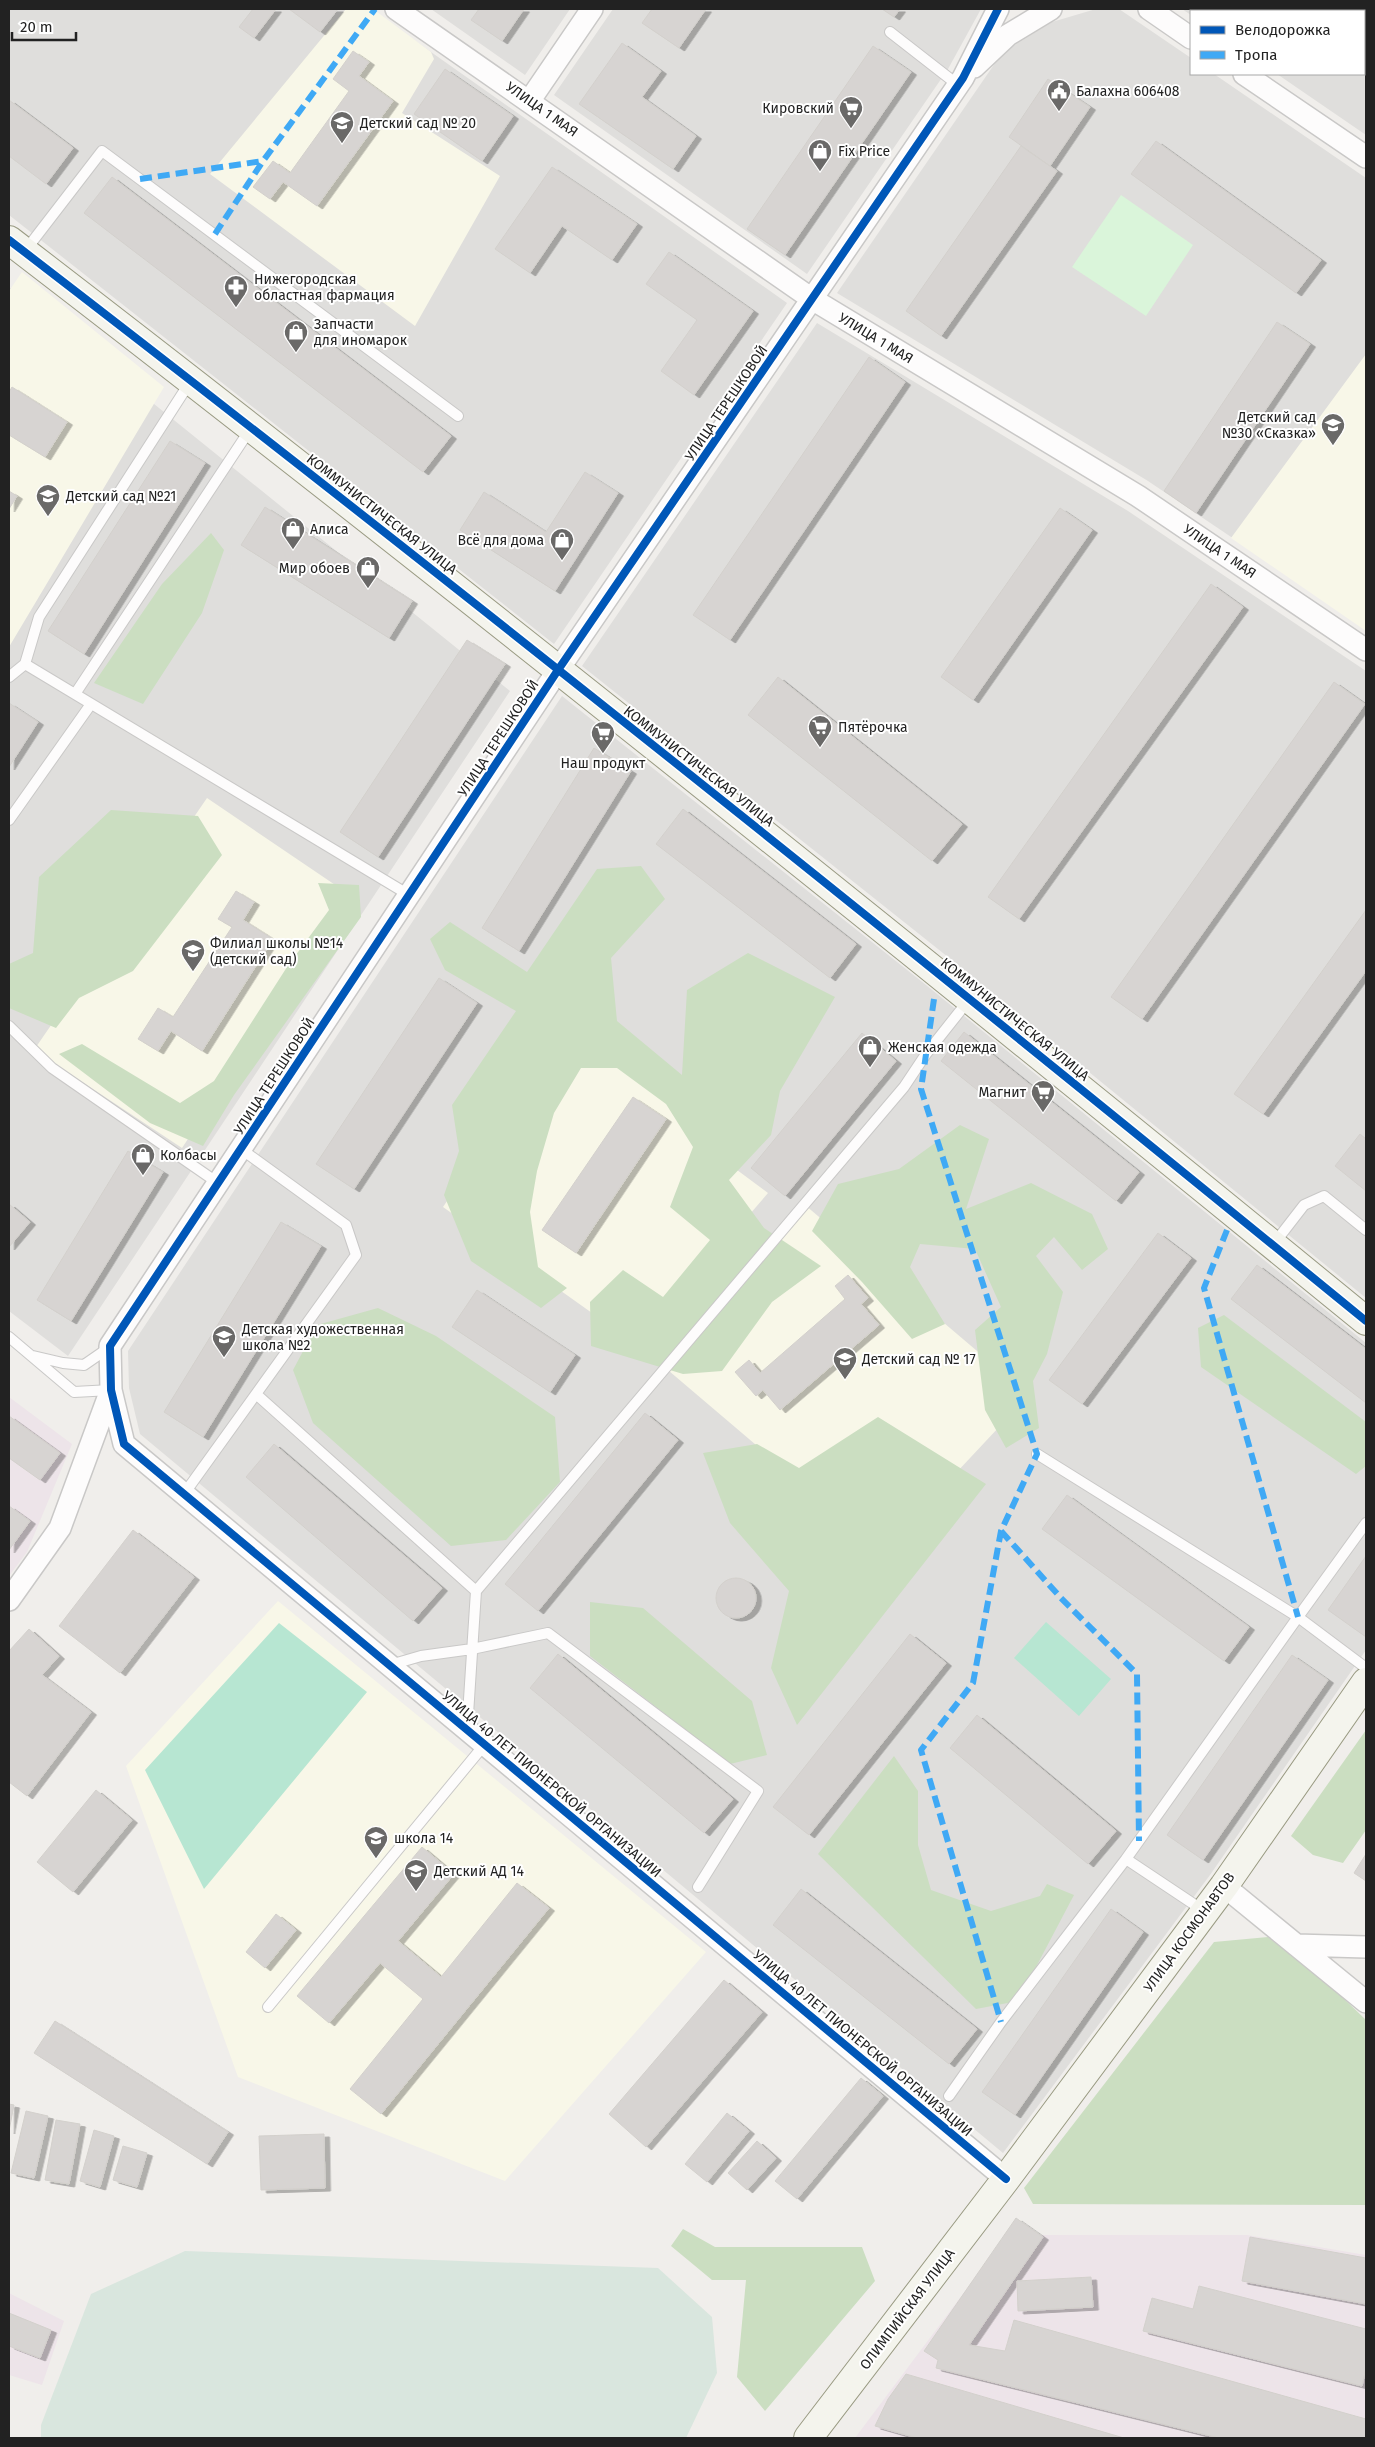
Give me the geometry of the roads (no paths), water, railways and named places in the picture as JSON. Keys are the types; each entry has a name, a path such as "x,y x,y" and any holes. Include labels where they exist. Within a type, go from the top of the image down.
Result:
{"street":[{"name":"УЛИЦА 1 МАЯ","path":"396,9 530,100 812,299 1138,496 1366,650"},
{"path":"530,100 592,9"},
{"name":"УЛИЦА ТЕРЕШКОВОЙ","path":"110,1346 558,670 961,82 998,9"},
{"name":"УЛИЦА ТЕРЕШКОВОЙ","path":"961,82 1008,35 1051,9"},
{"path":"1149,9 1190,37"},
{"path":"1245,75 1366,156"},
{"name":"КОММУНИСТИЧЕСКАЯ УЛИЦА","path":"17,246 252,427 970,998 1366,1321"},
{"path":"9,1600 60,1528 112,1390 110,1346"},
{"name":"УЛИЦА 40 ЛЕТ ПИОНЕРСКОЙ ОРГАНИЗАЦИИ","path":"112,1390 124,1444 1006,2179"},
{"name":"УЛИЦА КОСМОНАВТОВ","path":"1006,2179 1224,1886 1366,1682"},
{"path":"1224,1886 1366,2002"},
{"path":"1296,1945 1366,1947"},
{"name":"ОЛИМПИЙСКАЯ УЛИЦА","path":"808,2438 1006,2179"}],"lane":[{"path":"890,32 961,82"},
{"path":"17,246 102,150 458,416"},
{"path":"9,677 25,664 39,617 192,380"},
{"path":"75,694 252,427"},
{"path":"25,664 409,895"},
{"path":"9,820 91,704"},
{"path":"467,1730 476,1591 904,1087 926,1054 970,998"},
{"path":"9,1026 52,1068 218,1183"},
{"path":"184,1494 356,1255 346,1225 241,1149"},
{"path":"1273,1245 1304,1205 1324,1196 1366,1230"},
{"path":"9,1337 74,1392 112,1390"},
{"path":"30,1355 63,1363 84,1365 110,1346"},
{"path":"256,1394 476,1591"},
{"path":"1037,1454 1298,1616 1366,1668"},
{"path":"949,2096 1002,2022 1126,1859 1366,1523"},
{"path":"390,1665 421,1656 472,1649 548,1633 758,1791 698,1887"},
{"path":"268,2007 484,1744"},
{"path":"1126,1859 1204,1912"}],"place":[{"name":"Балахна 606408","path":"1059,112"},
{"name":"Кировский","path":"851,129"},
{"name":"Детский сад № 20","path":"342,144"},
{"name":"Fix Price","path":"820,172"},
{"name":"Нижегородская областная фармация","path":"236,308"},
{"name":"Запчасти для иномарок","path":"296,353"},
{"name":"Детский сад №30 «Сказка»","path":"1333,446"},
{"name":"Детский сад №21","path":"48,517"},
{"name":"Алиса","path":"293,550"},
{"name":"Всё для дома","path":"562,561"},
{"name":"Мир обоев","path":"368,589"},
{"name":"Пятёрочка","path":"820,748"},
{"name":"Наш продукт","path":"603,754"},
{"name":"Филиал школы №14 (детский сад)","path":"193,972"},
{"name":"Женская одежда","path":"870,1068"},
{"name":"Магнит","path":"1043,1113"},
{"name":"Колбасы","path":"143,1176"},
{"name":"Детская художественная школа №2","path":"224,1358"},
{"name":"Детский сад № 17","path":"845,1380"},
{"name":"школа 14","path":"376,1859"},
{"name":"Детский АД 14","path":"416,1892"}]}
